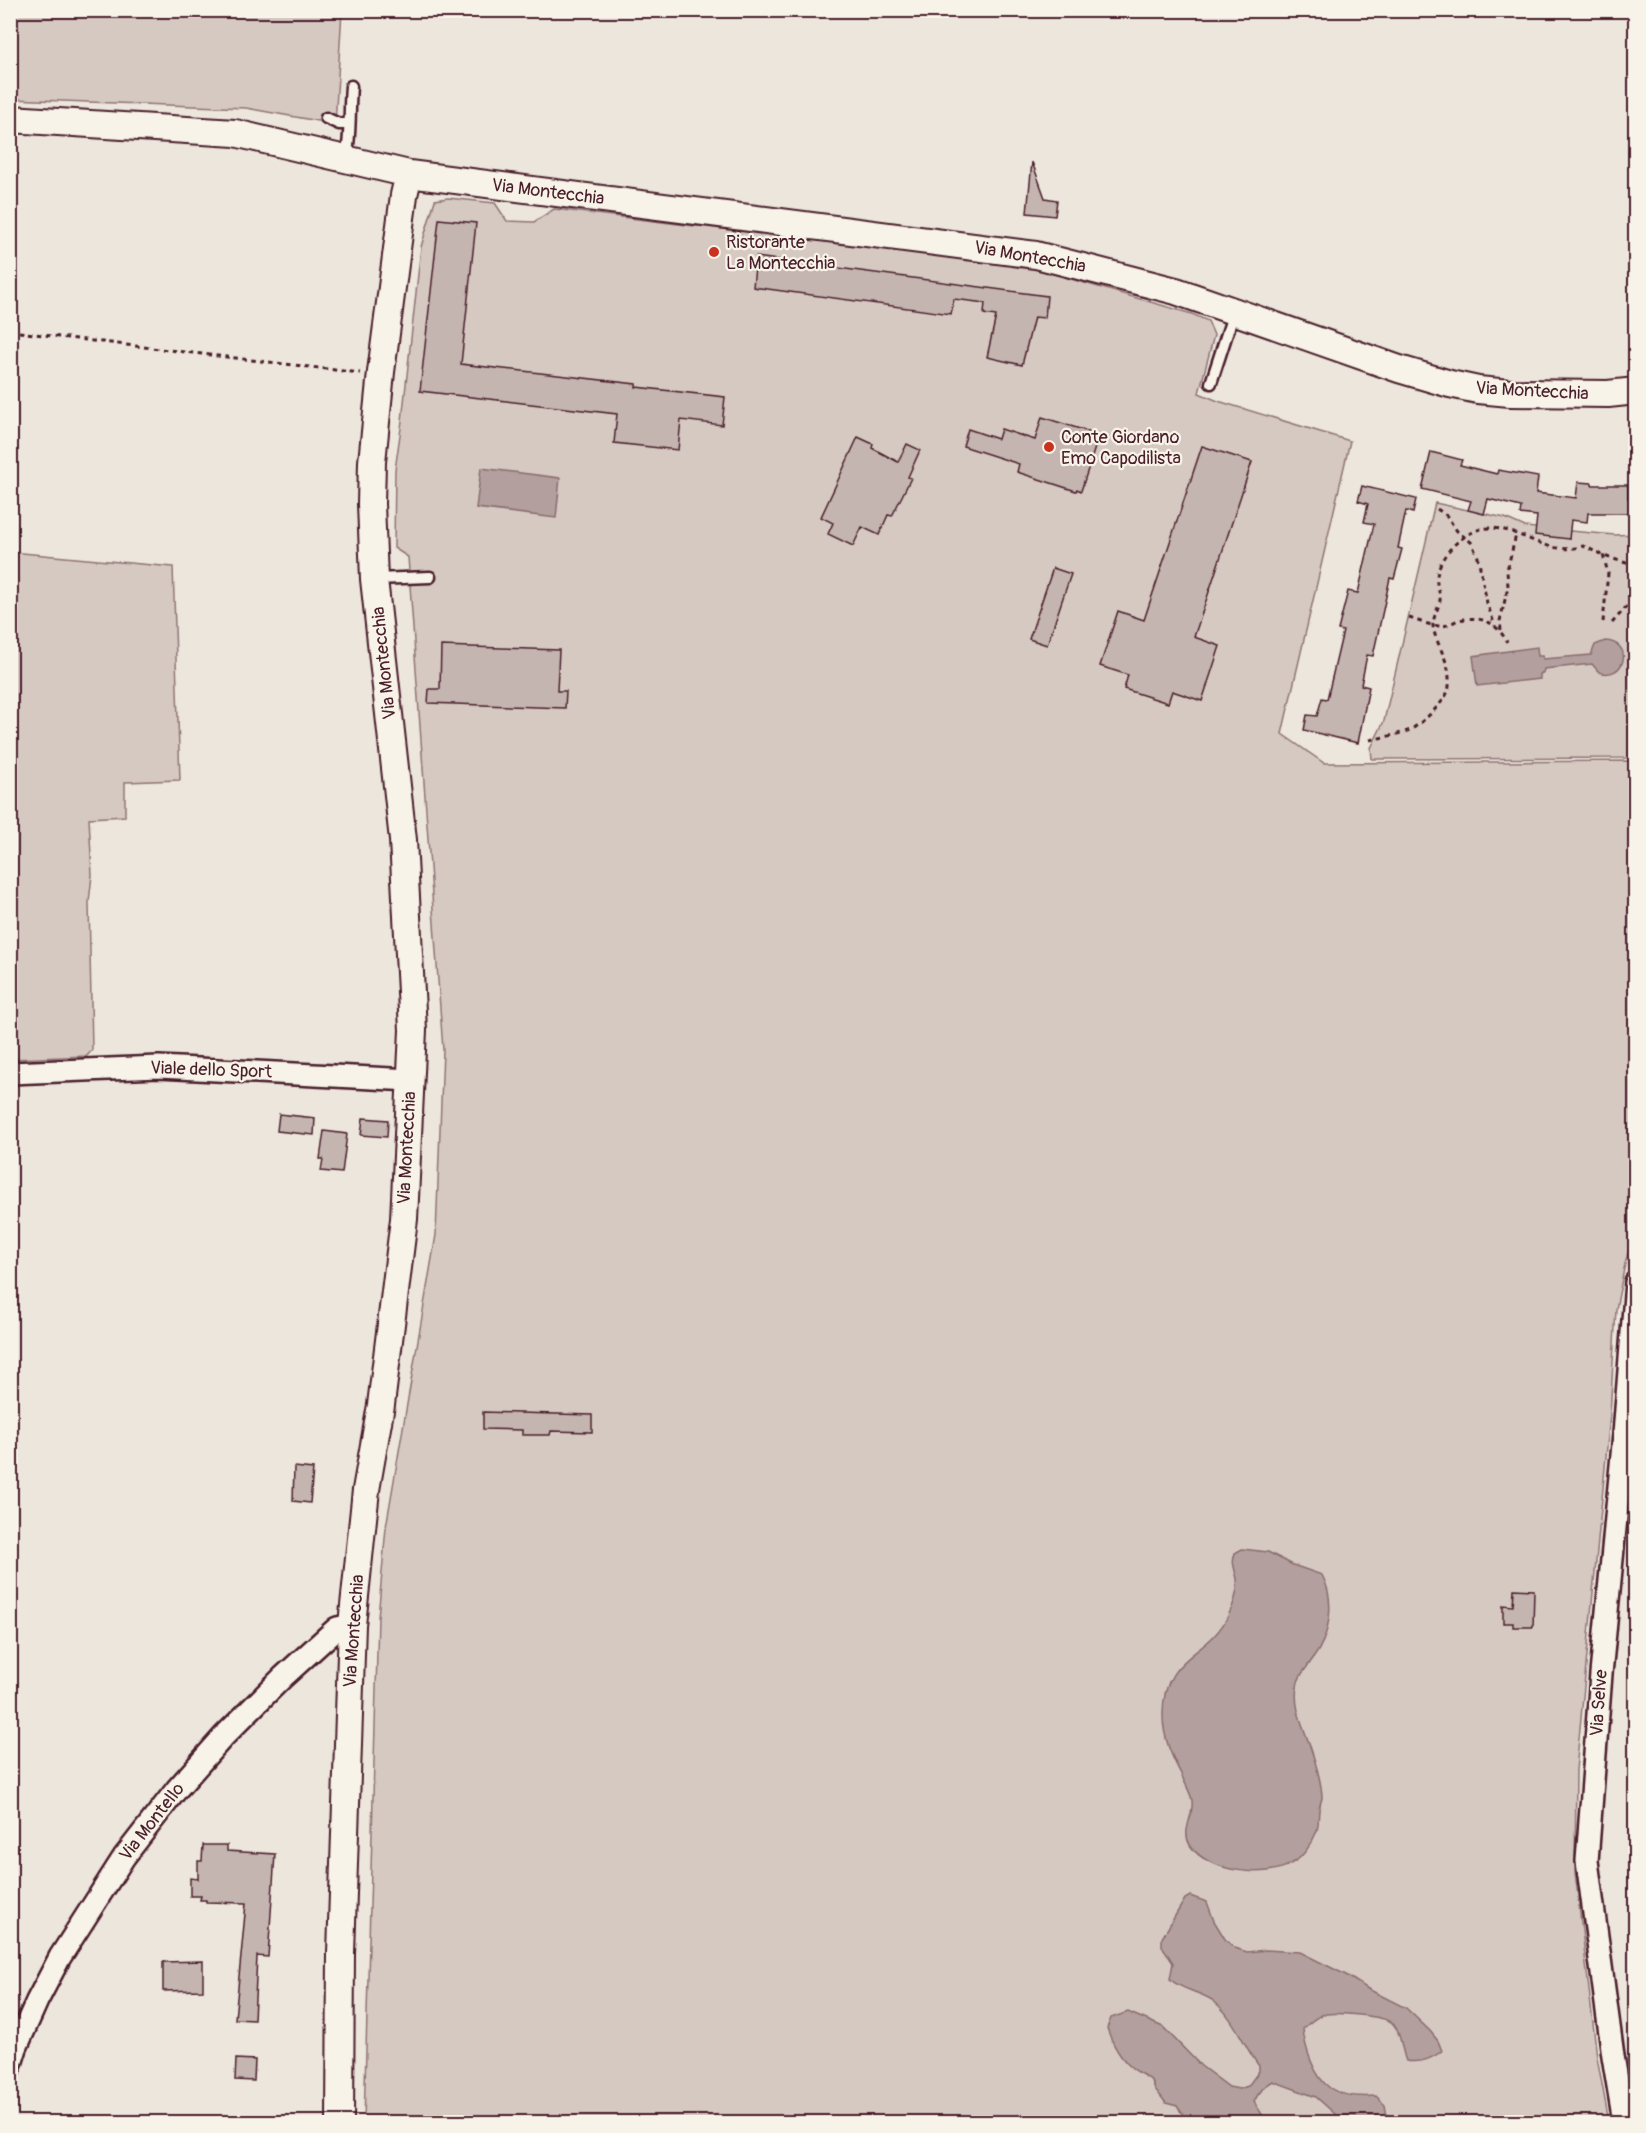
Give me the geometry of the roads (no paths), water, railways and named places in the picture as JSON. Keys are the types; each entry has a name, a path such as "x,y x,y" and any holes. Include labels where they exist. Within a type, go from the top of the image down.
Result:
{"street":[{"name":"Via Montecchia","path":"10,119 235,133 409,174 1036,255 1176,291 1398,369 1478,390 1532,394 1608,394 1635,391"},
{"name":"Via Montecchia","path":"340,2122 341,1953 352,1625 366,1490 381,1405 404,1218 413,1030 403,840 374,579 371,504 372,462 383,360 404,195 409,174"},
{"name":"Viale dello Sport","path":"10,1073 159,1067 411,1080"},
{"name":"Via Selve","path":"1624,2122 1587,1861 1635,1282"},
{"name":"Via Montello","path":"10,2067 37,2001 60,1957 124,1857 177,1789 224,1736 283,1677 337,1628 352,1625"}],"lane":[{"path":"346,158 349,146 351,86"},
{"path":"326,118 339,124 348,124"},
{"path":"1210,383 1234,310"},
{"path":"374,579 430,577"}],"place":[{"name":"Ristorante La Montecchia","path":"714,252"},
{"name":"Conte Giordano Emo Capodilista","path":"1049,447"}]}
